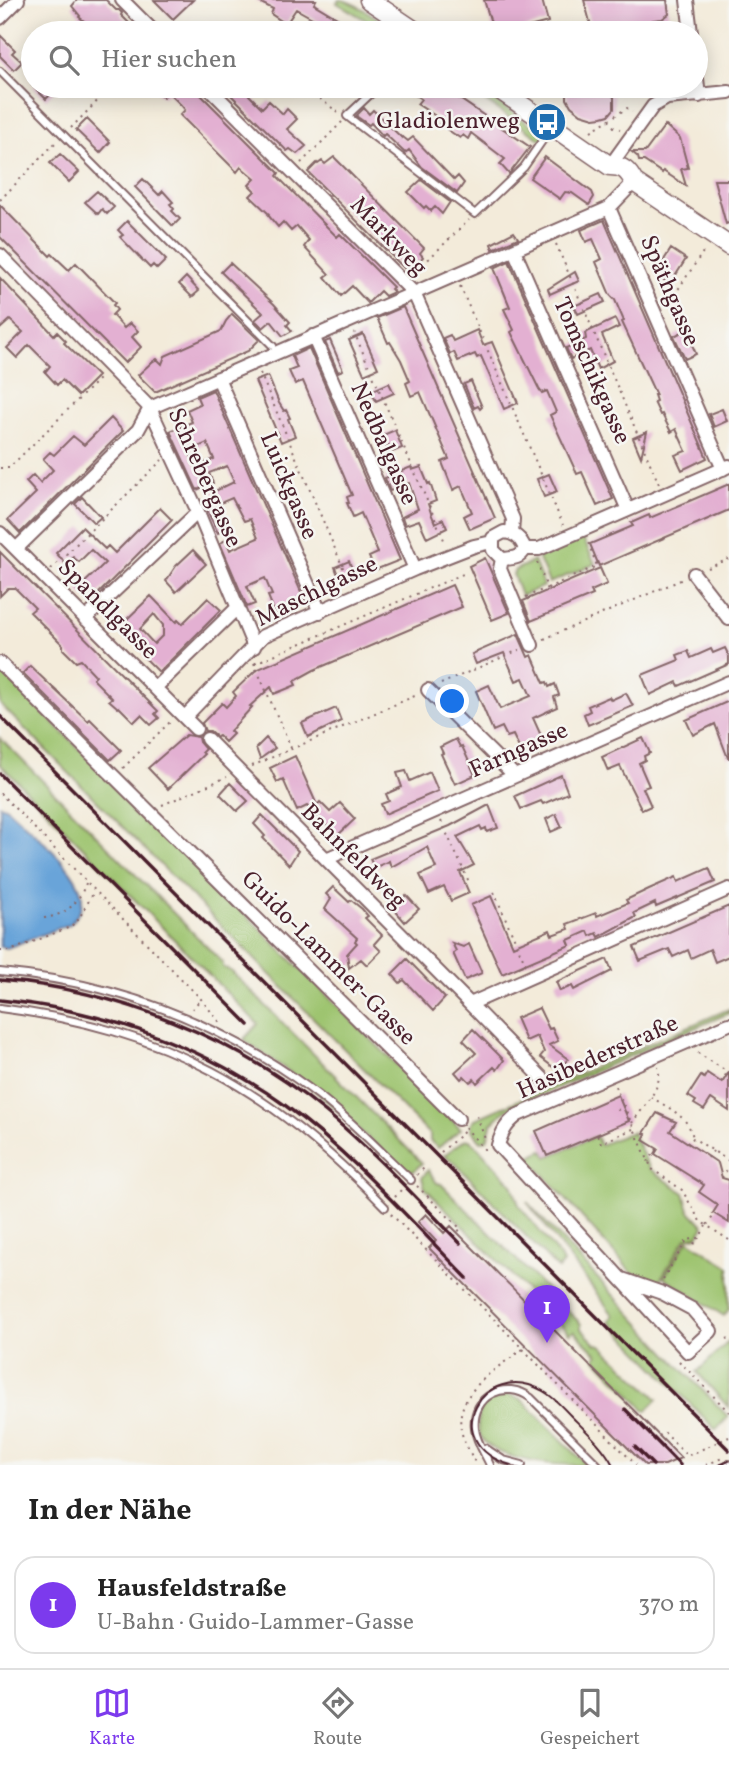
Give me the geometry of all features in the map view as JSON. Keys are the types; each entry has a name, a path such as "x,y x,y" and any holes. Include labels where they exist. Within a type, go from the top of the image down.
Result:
{"street":[{"path":"0,18 19,0"},
{"path":"122,0 143,21"},
{"path":"369,0 400,21"},
{"path":"687,0 690,21"},
{"path":"708,95 729,92"},
{"name":"Markweg","path":"219,98 414,293 513,519 512,533"},
{"path":"512,98 610,166 612,175 623,183 634,183 729,246"},
{"path":"610,166 653,106 667,98"},
{"path":"16,549 138,430 150,408 609,208 634,183"},
{"name":"Späthgasse","path":"609,208 726,468"},
{"name":"Tomschikgasse","path":"514,250 628,510"},
{"name":"Schrebergasse","path":"0,255 150,408 198,512 254,647"},
{"name":"Nedbalgasse","path":"313,336 415,569"},
{"name":"Luickgasse","path":"218,378 320,611"},
{"path":"525,549 539,550 726,468"},
{"path":"85,619 198,512"},
{"name":"Spandlgasse","path":"0,533 182,715"},
{"path":"512,533 522,541 525,549 515,558 502,559 493,550 492,542 498,534 512,533"},
{"name":"Maschlgasse","path":"182,715 263,636 415,569 474,546 492,542"},
{"path":"502,559 500,569 532,645"},
{"path":"694,574 729,619"},
{"path":"155,688 238,607"},
{"name":"Guido-Lammer-Gasse","path":"0,663 457,1119"},
{"name":"Farngasse","path":"326,859 729,682"},
{"path":"428,690 514,775"},
{"path":"182,715 197,729"},
{"name":"Bahnfeldweg","path":"207,739 546,1082"},
{"path":"470,1004 729,889"},
{"name":"Hasibederstraße","path":"493,1147 508,1122 518,1115 729,1024"},
{"path":"493,1147 622,1279 688,1352 712,1331 692,1309 662,1293 622,1279"}],"lane":[{"path":"0,71 21,92"},
{"path":"27,98 273,346"},
{"path":"367,98 347,117 475,214 524,167 553,126"},
{"path":"0,972 43,976 140,1000 186,1017 234,1040 310,1089 411,1180"},
{"path":"0,1008 93,1024 164,1047 195,1061 260,1098 305,1132 384,1207"},
{"path":"490,1465 474,1427 478,1408 489,1395 502,1389 522,1392 531,1398 598,1465"},
{"path":"481,1445 503,1460 523,1465"}],"path":[{"path":"0,200 100,98"},
{"path":"293,172 345,118 319,98"},
{"path":"591,131 627,108 632,112"},
{"path":"608,119 614,127 621,129"},
{"path":"404,283 475,214"},
{"path":"551,233 661,488"},
{"path":"653,308 671,300 703,252"},
{"path":"455,275 565,530"},
{"path":"349,321 448,549"},
{"path":"255,362 353,590"},
{"path":"0,468 9,468 103,375"},
{"path":"43,577 165,457"},
{"path":"519,600 597,566 585,536"},
{"path":"535,558 547,588"},
{"path":"445,574 448,580"},
{"path":"254,664 463,574"},
{"path":"416,586 419,593"},
{"path":"370,606 373,612"},
{"path":"322,627 325,633"},
{"path":"254,647 254,664 291,748"},
{"path":"114,776 182,715"},
{"path":"0,793 201,999 234,1040"},
{"path":"436,810 469,882"},
{"path":"44,918 66,912 74,905 87,882"},
{"path":"0,951 10,951 70,928 84,910 94,890"},
{"path":"494,892 531,976"},
{"path":"186,1017 201,999"},
{"path":"694,1050 728,1073 721,1082"},
{"path":"632,1124 659,1080 657,1066"},
{"path":"610,1075 652,1169 686,1194 695,1216 729,1241"},
{"path":"650,1096 689,1124 693,1138 729,1161"},
{"path":"617,1110 625,1108"},
{"path":"671,1118 674,1112"},
{"path":"457,1119 484,1149 493,1147 477,1116"},
{"path":"597,1135 601,1143 634,1128"},
{"path":"441,1152 467,1129"},
{"path":"688,1145 693,1138"},
{"path":"649,1162 657,1149"},
{"path":"708,1158 713,1150"},
{"path":"722,1178 729,1166"},
{"path":"411,1180 461,1229 457,1232"},
{"path":"394,1197 401,1191"},
{"path":"384,1207 435,1255 635,1464 638,1458"},
{"path":"694,1244 715,1214"},
{"path":"662,1293 663,1278 687,1240 699,1238"},
{"path":"477,1465 462,1433 461,1413 469,1393 523,1349"},
{"path":"688,1371 729,1412"},
{"path":"582,1422 588,1417"},
{"path":"659,1436 664,1432 687,1456 729,1437"},
{"path":"706,1465 729,1455"}],"green space":[{"path":"339,0 346,1 381,21 368,21 337,3"},
{"path":"481,98 491,98 545,135 541,140"},
{"path":"583,538 595,564 549,583 538,557"},
{"path":"534,561 544,586 521,596 513,574 515,570"},
{"path":"0,670 461,1129 438,1148 430,1141 430,1135 0,704"},
{"path":"0,738 223,963 223,967 232,972 422,1163 414,1171 404,1170 311,1087 244,1039 258,1024 0,764"},
{"path":"729,1009 729,1013 504,1111 491,1125 487,1140 481,1141 472,1130 471,1124 475,1119"},
{"path":"632,1132 650,1169 684,1193 689,1210 704,1226 698,1236 686,1238 661,1278 662,1285 632,1273 528,1157 543,1150 547,1157 596,1136 600,1145"},
{"path":"466,1139 472,1141 512,1184 519,1205 560,1257 563,1263 558,1269 456,1164 444,1155"},
{"path":"428,1170 437,1183 581,1324 581,1329 596,1344 601,1345 658,1399 646,1411 595,1358 598,1355 574,1331 570,1334 425,1188 422,1178"},
{"path":"527,1202 728,1417 716,1430 609,1321 614,1316"},
{"path":"688,1240 729,1267 729,1309 724,1316 664,1277"},
{"path":"729,1341 729,1408 697,1372"},
{"path":"506,1394 521,1399 587,1465 517,1458 500,1452 487,1443 479,1432 480,1411 488,1400"}],"water":[{"path":"0,805 7,808 64,863 74,876 82,900 79,913 70,924 7,948 0,947"}],"building":[{"path":"77,0 106,0 122,13 127,21 84,21 72,6"},
{"path":"154,0 193,0 173,19"},
{"path":"255,0 316,0 314,4 342,21 318,21 296,9 288,21 282,21 271,14 273,9"},
{"path":"484,0 542,0 548,21 490,21"},
{"path":"584,0 667,0 669,14 662,19 590,21"},
{"path":"0,35 15,50 12,53 21,63 14,70 0,56"},
{"path":"174,98 204,98 279,173 277,176 337,237 340,234 393,287 391,289 394,292 385,296 380,291 368,303 352,286 341,296 325,277 329,274 304,247 309,240 297,226 291,231 283,222 278,227 250,196 255,191 249,185 255,179 241,167 237,172 180,115 185,110"},
{"path":"234,98 252,98 262,108 269,101 283,114 287,109 297,119 287,129 306,146 297,154 290,149 287,151"},
{"path":"458,98 530,147 509,174 500,164 505,159 471,133 468,139 463,135 460,138 439,124 441,122 434,115 417,104 421,99"},
{"path":"614,98 614,109 609,115 594,118 581,114 567,99"},
{"path":"364,108 369,114 373,110 402,138 408,141 413,137 454,180 458,176 464,183 457,193 422,167 409,150 405,153 371,123 369,125 356,116"},
{"path":"87,119 110,142 100,153 76,130"},
{"path":"665,125 680,138 688,168 681,169 686,186 663,171 662,173 644,161 639,161 632,152 645,152"},
{"path":"60,154 79,172 69,182 50,163"},
{"path":"334,157 424,248 420,253 423,257 408,272 308,172 317,163 322,161 325,164"},
{"path":"545,157 592,192 594,197 589,205 572,193 565,192 560,199 530,178"},
{"path":"143,179 159,195 163,191 173,202 170,204 174,209 172,211 180,219 173,226 135,187"},
{"path":"421,180 450,202 442,214 435,207 431,211 426,206 424,208 408,192"},
{"path":"714,180 729,180 729,223 726,224"},
{"path":"97,191 114,207 107,214 102,209 98,214 85,202"},
{"path":"0,205 50,256 52,254 69,270 76,263 115,303 113,305 117,310 112,315 124,328 130,323 138,331 132,337 141,347 125,363 0,237"},
{"path":"604,220 707,458 682,470 675,455 686,451 676,429 671,432 662,414 660,415 654,402 656,395 596,262 602,259 593,239 586,242 581,230"},
{"path":"127,221 166,260 157,269 153,265 150,268 120,237 123,235 118,230"},
{"path":"514,232 518,238 493,249 491,244"},
{"path":"671,249 686,259 670,284 655,274"},
{"path":"509,261 613,499 597,506 582,472 577,474 550,415 556,412 547,391 542,393 539,389 511,332 514,330 504,309 510,307 494,268"},
{"path":"230,263 274,304 290,322 287,325 292,331 283,336 271,321 263,328 255,320 263,313 221,272"},
{"path":"575,272 579,281 550,294 548,289"},
{"path":"186,277 199,291 192,297 179,284"},
{"path":"0,278 54,335 57,332 66,341 64,343 98,376 78,396 62,380 57,385 45,372 50,366 29,345 17,358 7,348 23,332 10,320 0,329"},
{"path":"601,294 605,302 578,314 574,306"},
{"path":"403,307 495,518 470,529 464,516 472,512 461,486 453,490 442,462 449,459 420,392 411,396 406,383 410,381 401,360 390,342 388,343 377,318"},
{"path":"232,314 259,340 248,351 155,392 138,375 157,359 162,364 165,356 221,331"},
{"path":"615,319 619,327 602,335 613,361 598,369 590,350 571,359 566,348 586,339 585,333"},
{"path":"477,330 483,345 492,342 518,403 504,409 481,356 477,358 475,354 458,361 454,352 450,354 443,338 450,335 453,341"},
{"path":"686,330 696,354 685,359 674,336"},
{"path":"363,334 378,368 364,374 349,340"},
{"path":"330,340 343,370 338,372 325,342"},
{"path":"309,348 400,560 375,570 369,557 378,553 361,513 353,517 347,503 347,497 352,495 303,381 295,384 289,371 297,368 292,356"},
{"path":"268,376 279,403 290,418 288,419 295,436 281,442 255,381"},
{"path":"471,381 482,407 480,409 478,406 474,408 464,384"},
{"path":"389,383 394,393 376,401 371,391"},
{"path":"213,390 305,601 275,613 265,578 247,586 255,604 247,607 220,543 226,540 230,550 258,538 250,519 244,521 232,498 218,504 213,492 234,482 227,466 209,473 213,483 197,490 170,431 192,422 187,410 200,404 197,397","holes":["207,443 214,459 196,467 189,451"]},
{"path":"722,409 727,421 714,427 709,414"},
{"path":"111,418 123,431 20,533 8,520 36,493 26,482 33,475 40,483 53,470 43,459 50,452 54,455 73,436 84,445"},
{"path":"395,430 402,448 392,452 389,445 386,447 383,435"},
{"path":"647,432 641,457 633,438"},
{"path":"411,467 412,470 421,467 436,501 428,504 435,523 443,519 447,528 427,538 419,520 405,525 402,517 418,509 409,483 390,491 385,478"},
{"path":"549,474 557,492 544,497 537,479"},
{"path":"729,484 729,510 599,566 590,544 633,526 631,523 649,515 650,518"},
{"path":"82,497 101,517 94,523 75,504"},
{"path":"216,506 226,529 218,533 207,510"},
{"path":"160,508 172,520 90,602 77,590 105,563 91,550 79,562 73,557 66,564 56,553 82,527 105,549 108,546 115,553"},
{"path":"193,550 206,564 176,592 166,581 176,566"},
{"path":"0,552 158,711 155,714 159,718 151,725 141,715 134,722 109,700 112,698 93,679 96,676 81,660 76,662 30,612 35,608 15,588 8,588 0,596"},
{"path":"485,558 509,613 492,620 469,566"},
{"path":"349,561 355,576 341,583 335,567"},
{"path":"600,568 607,584 591,591 593,595 531,621 523,601"},
{"path":"452,585 462,607 314,670 294,681 296,685 274,694 271,687 250,706 252,707 230,731 233,734 225,742 210,731 205,731 202,723 222,703 226,707 236,696 233,692 256,670"},
{"path":"151,596 176,622 178,620 182,624 208,598 221,610 159,672 142,655 148,650 124,622","holes":["154,614 163,625 163,635 154,644 140,629"]},
{"path":"518,634 528,657 532,655 544,683 547,682 549,687 555,684 559,695 554,697 557,707 533,718 543,740 520,750 513,735 507,737 502,727 493,731 476,691 489,685 500,709 531,696 523,678 516,681 504,653 476,664 472,654"},
{"path":"725,648 729,664 679,686 677,682 650,695 642,675 679,660 677,655 688,651 691,658 711,649 713,653"},
{"path":"30,666 121,750 110,760 23,673"},
{"path":"626,693 633,706 588,725 584,714 590,711 588,706"},
{"path":"729,701 728,758 715,724 693,735 686,720"},
{"path":"336,708 341,721 308,737 302,723"},
{"path":"186,735 198,737 205,749 202,752 204,754 168,789 148,768"},
{"path":"266,738 275,748 260,759 256,748"},
{"path":"643,738 650,753 639,763 649,786 643,788 651,806 642,810 620,766 608,771 602,757"},
{"path":"456,739 475,775 455,784 440,747"},
{"path":"295,756 317,805 320,802 330,812 340,803 355,819 337,836 307,806 297,811 283,779 277,782 270,768"},
{"path":"406,771 410,781 430,772 438,791 385,814 381,804 389,801 386,794 402,787 397,773"},
{"path":"561,775 568,793 543,804 541,801 521,809 515,796"},
{"path":"230,783 248,801 237,811 220,794"},
{"path":"489,805 498,828 487,832 486,828 482,830 480,826 457,837 474,865 460,872 469,893 451,901 444,887 429,894 420,875 436,868 427,847 391,867 389,861 374,868 370,859 450,826"},
{"path":"556,814 562,827 551,832 546,819"},
{"path":"262,815 298,851 289,865 263,838 265,836 254,824"},
{"path":"709,868 715,882 656,907 655,903 634,913 636,917 599,937 597,933 590,936 588,931 568,940 570,945 502,974 471,905 491,896 513,946 550,930 552,935 569,929 567,924 596,913 597,916 628,903 626,900 676,877 678,882"},
{"path":"333,887 349,902 351,900 362,909 368,916 365,918 382,935 374,944 381,951 367,965 361,959 349,968 347,954 357,943 357,938 325,909 331,899 326,894"},
{"path":"406,895 419,909 405,922 393,908"},
{"path":"729,906 729,956 715,962 710,949 691,958 688,950 673,957 669,949 640,961 634,947"},
{"path":"452,943 463,947 469,944 482,973 465,980 453,953 456,951"},
{"path":"407,959 445,998 433,1011 404,980 400,983 392,974"},
{"path":"607,959 612,971 574,990 572,986 560,991 556,982"},
{"path":"539,1008 558,1041 549,1045 568,1059 558,1071 540,1057 544,1052 537,1036 526,1041 516,1018"},
{"path":"473,1029 504,1060 497,1070 494,1067 477,1083 474,1079 470,1082 464,1076 461,1079 455,1072 476,1053 463,1040"},
{"path":"729,1072 729,1111 711,1099 704,1110 688,1096 701,1076 704,1078 707,1073 722,1083"},
{"path":"618,1095 629,1121 547,1156 536,1131"},
{"path":"657,1113 676,1122 670,1131 718,1163 722,1178 729,1180 729,1223 713,1213 718,1205 699,1192 704,1185 655,1154 658,1149 643,1140 646,1134 644,1133"},
{"path":"426,1214 444,1233 451,1226 681,1458 665,1465 645,1465 429,1248 436,1241 418,1222"}],"tram line":[{"path":"511,1465 488,1454 476,1439 472,1423 476,1407 486,1394 502,1385 521,1384 543,1391 554,1399 594,1439 613,1465"},
{"path":"719,1465 729,1461"}],"railway":[{"path":"0,716 729,1450"},
{"path":"0,774 249,1025"},
{"path":"0,980 44,985 131,1006 214,1040 253,1061 291,1085 344,1127 460,1243"},
{"path":"0,1000 76,1012 114,1022 186,1048 254,1084 334,1145 380,1188 467,1278"},
{"path":"625,1409 680,1465"},
{"path":"635,1447 653,1465"}],"place":[{"name":"Gladiolenweg","path":"547,122"},
{"name":"Hausfeldstraße","path":"547,1343"}]}
